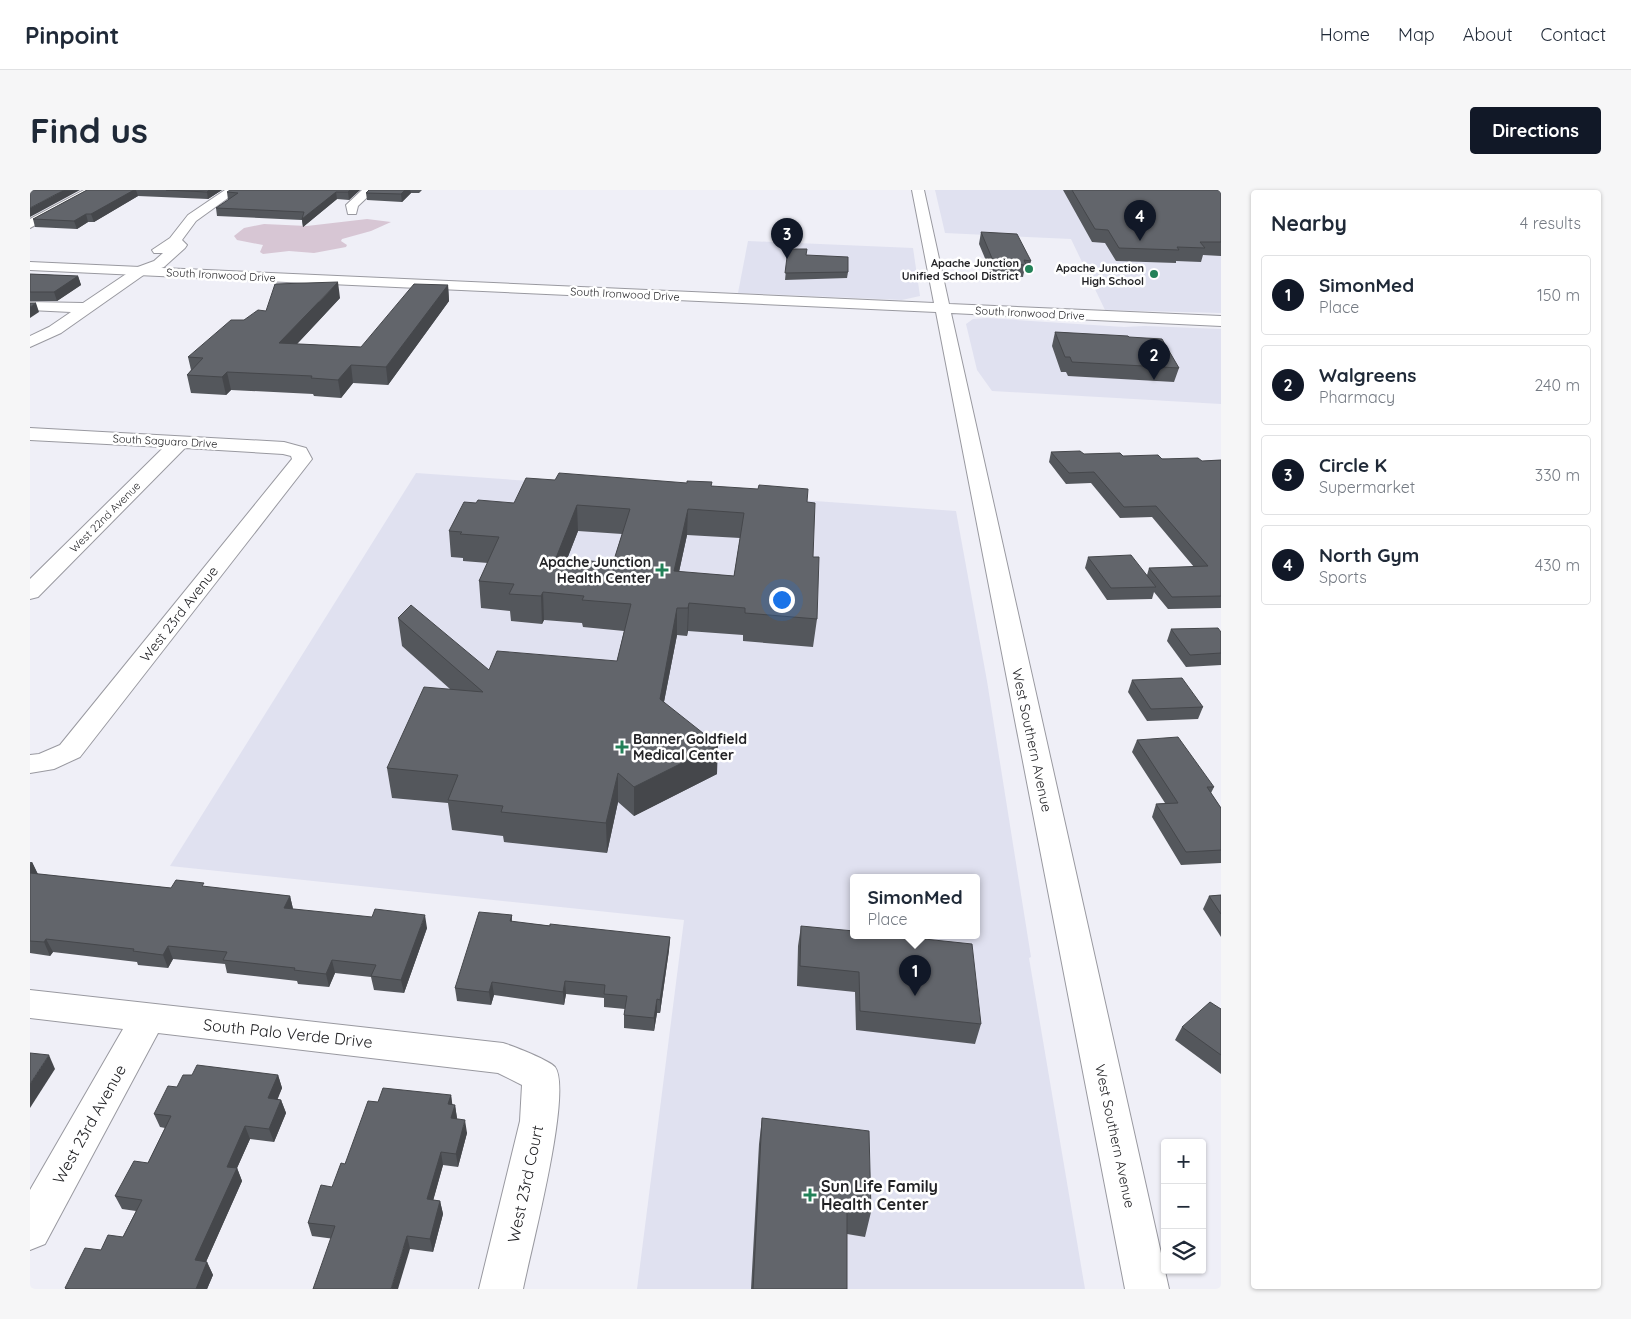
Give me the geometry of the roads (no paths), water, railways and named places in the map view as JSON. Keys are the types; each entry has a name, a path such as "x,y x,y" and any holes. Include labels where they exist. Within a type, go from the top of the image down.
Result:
{"main road":[{"path":"30,224 93,190"},
{"path":"30,342 55,330 140,271 159,264 180,245 175,241 192,218 233,190"},
{"path":"352,211 352,204 369,190"},
{"name":"West Southern Avenue","path":"918,190 1147,1289"},
{"name":"South Ironwood Drive","path":"30,266 1221,321"},
{"path":"30,306 86,308"},
{"name":"South Saguaro Drive","path":"30,434 284,448 299,452"},
{"path":"30,454 52,435"},
{"name":"West 22nd Avenue","path":"30,592 180,442"},
{"name":"West 23rd Avenue","path":"37,764 70,751 302,459 299,452"},
{"name":"South Palo Verde Drive","path":"30,1004 504,1058 541,1078"},
{"name":"West 23rd Avenue","path":"30,1230 148,1018"},
{"name":"West 23rd Court","path":"501,1289 539,1121 541,1078"}],"place":[{"name":"North Gym","path":"1140,241"},
{"name":"Circle K","path":"787,259"},
{"name":"Apache Junction Unified School District","path":"1029,269"},
{"name":"Apache Junction High School","path":"1154,274"},
{"name":"Walgreens","path":"1154,380"},
{"name":"Apache Junction Health Center","path":"662,570"},
{"name":"Banner Goldfield Medical Center","path":"622,747"},
{"name":"SimonMed","path":"915,996"},
{"name":"Sun Life Family Health Center","path":"810,1195"}]}
